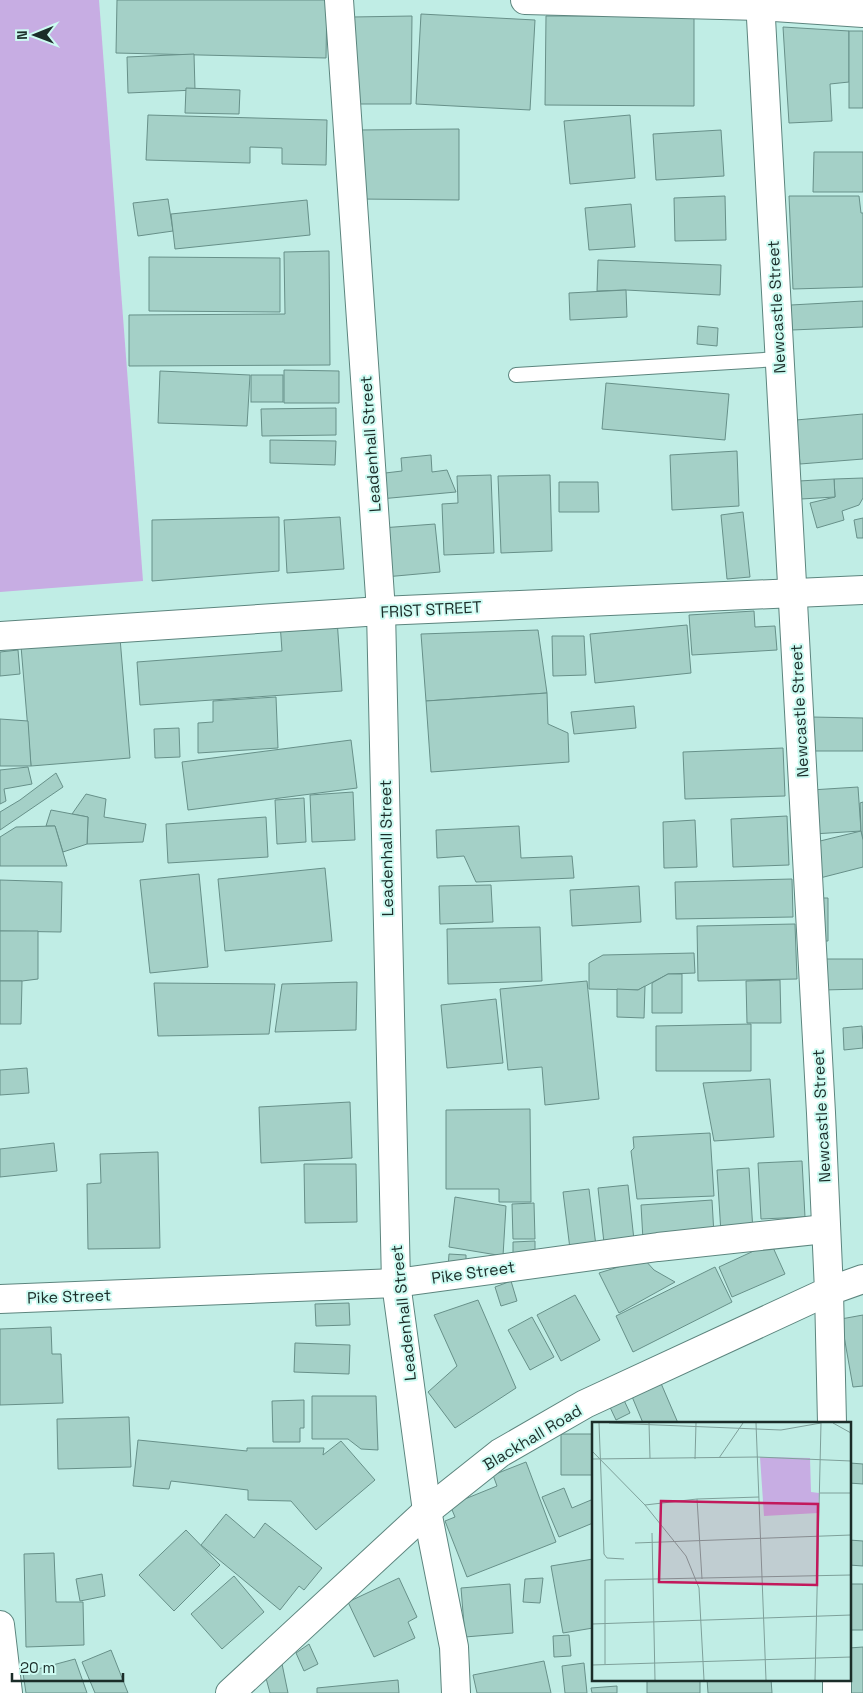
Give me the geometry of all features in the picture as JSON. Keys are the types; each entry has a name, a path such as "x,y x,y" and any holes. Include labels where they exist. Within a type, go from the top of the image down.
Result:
{"street":[{"name":"Leadenhall Street","path":"339,0 381,611 396,1283 427,1511 454,1647 456,1693"},
{"path":"525,0 760,3 863,13"},
{"name":"Newcastle Street","path":"760,3 820,1094 829,1291 832,1422"},
{"name":"FRIST STREET","path":"0,636 381,611 863,590"},
{"name":"Pike Street","path":"0,1299 396,1283 658,1247 825,1230"},
{"name":"Blackhall Road","path":"230,1693 427,1511 500,1453 585,1404 829,1291 863,1280"},
{"path":"0,1625 8,1693"},
{"path":"837,1680 837,1693"}],"lane":[{"path":"516,376 779,359"}],"shaded area":[{"path":"0,0 99,0 143,581 0,592"}],"building":[{"path":"117,0 327,0 326,58 116,53"},
{"path":"421,14 535,20 530,110 416,104"},
{"path":"412,16 411,104 352,104 352,17"},
{"path":"546,16 694,16 694,106 545,105"},
{"path":"783,27 849,31 849,82 830,84 832,121 789,123"},
{"path":"849,31 863,31 863,108 849,108"},
{"path":"194,54 195,90 128,93 127,57"},
{"path":"186,88 240,90 239,114 185,113"},
{"path":"148,115 327,120 326,165 282,164 282,148 250,147 250,163 146,160"},
{"path":"630,115 635,178 570,184 564,121"},
{"path":"459,129 459,200 359,199 359,130"},
{"path":"721,130 724,176 656,180 653,134"},
{"path":"814,152 863,152 863,192 813,192"},
{"path":"725,196 726,240 675,241 674,198"},
{"path":"789,196 859,196 861,213 863,213 863,287 793,289"},
{"path":"168,199 173,231 138,236 133,203"},
{"path":"307,200 310,235 175,249 171,214"},
{"path":"631,204 635,247 589,250 585,208"},
{"path":"329,251 330,365 129,366 129,315 285,314 284,252"},
{"path":"149,257 280,258 280,312 149,311"},
{"path":"598,260 721,265 720,295 626,290 597,291"},
{"path":"626,290 627,317 570,320 569,293"},
{"path":"863,301 863,327 792,330 791,305"},
{"path":"698,326 718,328 717,346 697,344"},
{"path":"284,370 339,371 339,403 284,403"},
{"path":"160,371 250,375 247,426 158,423"},
{"path":"251,375 283,375 283,402 251,402"},
{"path":"606,383 729,394 725,440 602,429"},
{"path":"336,408 336,435 262,436 261,409"},
{"path":"863,414 863,459 800,464 796,420"},
{"path":"270,440 336,441 335,465 270,463"},
{"path":"737,451 739,506 672,510 670,455"},
{"path":"431,455 432,472 447,470 456,492 380,499 377,474 402,471 401,458"},
{"path":"491,475 494,553 444,555 442,504 458,503 457,476"},
{"path":"550,475 552,551 501,553 498,476"},
{"path":"863,478 863,498 859,505 842,511 844,520 817,528 810,503 835,497 834,479"},
{"path":"834,479 835,497 801,499 799,481"},
{"path":"559,482 598,482 599,512 559,512"},
{"path":"743,512 750,577 727,579 721,515"},
{"path":"279,517 279,571 152,581 152,520"},
{"path":"340,517 344,569 287,573 284,520"},
{"path":"863,518 863,538 857,538 854,520"},
{"path":"435,524 440,572 385,577 381,528"},
{"path":"754,611 755,627 775,626 777,650 692,655 689,615"},
{"path":"337,619 342,691 140,705 137,662 282,651 280,623"},
{"path":"687,625 691,673 595,683 590,634"},
{"path":"538,630 547,693 426,701 421,634"},
{"path":"552,636 584,636 586,675 553,676"},
{"path":"120,638 130,758 31,766 21,646"},
{"path":"18,650 20,674 0,676 0,652"},
{"path":"547,693 548,724 568,733 569,762 431,772 426,701"},
{"path":"276,697 278,748 198,753 198,723 213,722 213,701"},
{"path":"634,706 636,728 574,734 571,712"},
{"path":"811,717 863,718 863,751 811,751"},
{"path":"0,719 28,721 31,766 0,766"},
{"path":"179,728 180,757 155,758 154,729"},
{"path":"351,740 357,788 188,810 182,762"},
{"path":"783,748 785,796 685,799 683,752"},
{"path":"28,767 32,784 4,789 6,801 0,804 0,770"},
{"path":"56,773 63,787 0,830 0,812 20,800"},
{"path":"858,787 861,831 813,834 811,790"},
{"path":"353,792 355,840 312,842 310,795"},
{"path":"86,794 106,799 104,817 146,824 143,842 87,844 88,817 72,814"},
{"path":"304,798 306,842 277,844 275,800"},
{"path":"863,802 863,840 860,803"},
{"path":"51,810 88,817 87,844 63,852 55,826 46,826"},
{"path":"787,816 789,865 733,867 731,819"},
{"path":"266,817 268,857 168,863 166,824"},
{"path":"695,820 697,867 664,868 663,822"},
{"path":"55,826 67,866 0,866 0,837 16,827"},
{"path":"519,826 521,858 572,856 574,878 476,882 464,856 437,858 436,830"},
{"path":"861,831 863,867 820,878 812,843"},
{"path":"325,868 332,941 225,951 218,879"},
{"path":"199,874 208,967 150,973 140,880"},
{"path":"792,879 793,917 676,919 675,882"},
{"path":"0,880 62,882 61,932 0,931"},
{"path":"491,885 493,922 440,924 439,886"},
{"path":"639,886 641,922 572,926 570,890"},
{"path":"814,898 828,898 828,941 815,941"},
{"path":"795,924 797,979 698,981 697,926"},
{"path":"540,927 542,981 448,984 447,929"},
{"path":"0,931 38,931 38,979 0,981"},
{"path":"694,953 695,973 668,974 638,990 589,989 589,963 603,955"},
{"path":"823,959 863,959 863,989 823,990"},
{"path":"668,974 682,974 682,1013 652,1013 652,983"},
{"path":"780,980 781,1023 747,1023 746,981"},
{"path":"0,981 22,981 21,1024 0,1024"},
{"path":"587,981 599,1099 545,1105 542,1067 508,1070 500,989"},
{"path":"357,982 356,1030 275,1032 282,984"},
{"path":"154,983 275,984 269,1034 158,1036"},
{"path":"645,986 644,1018 617,1017 617,989 638,990"},
{"path":"496,999 503,1063 447,1068 441,1005"},
{"path":"751,1024 751,1071 656,1071 656,1026"},
{"path":"862,1026 863,1048 844,1050 843,1028"},
{"path":"27,1068 29,1093 0,1095 0,1070"},
{"path":"770,1079 774,1137 714,1141 703,1083"},
{"path":"350,1102 352,1158 261,1163 259,1107"},
{"path":"530,1109 531,1202 499,1202 499,1189 446,1189 446,1110"},
{"path":"710,1133 714,1196 637,1199 631,1151 634,1148 633,1137"},
{"path":"54,1143 57,1171 0,1177 0,1149"},
{"path":"158,1152 160,1248 88,1249 87,1184 101,1183 100,1154"},
{"path":"802,1161 805,1217 761,1219 758,1163"},
{"path":"304,1164 356,1164 357,1222 305,1223"},
{"path":"749,1168 753,1231 721,1233 717,1170"},
{"path":"628,1185 634,1240 604,1243 598,1188"},
{"path":"589,1189 596,1246 570,1249 563,1192"},
{"path":"455,1197 506,1206 503,1256 449,1247"},
{"path":"712,1200 714,1235 643,1240 641,1205"},
{"path":"534,1203 535,1239 513,1239 512,1204"},
{"path":"535,1241 535,1253 513,1253 513,1242"},
{"path":"771,1243 785,1274 732,1297 719,1267"},
{"path":"449,1254 466,1255 466,1265 448,1268"},
{"path":"644,1259 654,1270 675,1282 619,1313 599,1273"},
{"path":"715,1267 732,1302 633,1352 616,1316"},
{"path":"511,1281 517,1301 501,1306 495,1287"},
{"path":"575,1295 600,1340 561,1361 537,1315"},
{"path":"478,1300 516,1388 455,1428 428,1392 457,1366 434,1315"},
{"path":"349,1303 350,1325 316,1326 315,1304"},
{"path":"863,1315 863,1386 853,1387 841,1319"},
{"path":"532,1317 554,1357 530,1370 508,1330"},
{"path":"51,1327 52,1354 61,1354 63,1403 0,1405 0,1329"},
{"path":"295,1343 350,1345 349,1374 294,1372"},
{"path":"657,1374 678,1422 643,1422 628,1387"},
{"path":"312,1396 376,1396 378,1450 361,1449 348,1439 312,1439"},
{"path":"622,1396 630,1413 616,1420 608,1403"},
{"path":"304,1400 304,1428 300,1428 300,1442 273,1442 272,1401"},
{"path":"129,1417 131,1467 58,1469 57,1419"},
{"path":"561,1434 592,1434 592,1475 561,1475"},
{"path":"138,1440 247,1451 247,1448 324,1448 323,1455 341,1441 375,1480 316,1530 291,1501 248,1500 248,1490 171,1481 169,1489 133,1486"},
{"path":"526,1462 556,1542 467,1577 445,1521 455,1517 450,1505 497,1486 493,1475"},
{"path":"850,1463 863,1464 863,1484 850,1483"},
{"path":"564,1488 572,1508 591,1500 592,1523 559,1537 542,1497"},
{"path":"226,1514 254,1538 265,1523 322,1568 304,1590 299,1586 280,1610 201,1545"},
{"path":"186,1530 220,1565 174,1611 139,1575"},
{"path":"850,1540 863,1541 863,1566 850,1565"},
{"path":"54,1553 56,1602 83,1602 84,1645 26,1647 24,1554"},
{"path":"592,1559 592,1628 563,1633 551,1566"},
{"path":"102,1574 105,1596 80,1601 76,1579"},
{"path":"234,1576 264,1612 222,1649 191,1614"},
{"path":"399,1578 417,1617 408,1622 415,1638 374,1657 348,1602"},
{"path":"543,1578 540,1603 523,1602 525,1579"},
{"path":"510,1584 513,1633 465,1637 461,1588"},
{"path":"850,1584 863,1584 863,1630 850,1630"},
{"path":"569,1635 571,1656 554,1657 553,1636"},
{"path":"309,1644 318,1664 304,1671 296,1653"},
{"path":"863,1647 863,1693 845,1693 850,1680 850,1648"},
{"path":"111,1650 128,1693 95,1693 82,1662"},
{"path":"75,1659 87,1693 26,1693 23,1673"},
{"path":"281,1659 288,1693 270,1693 263,1667"},
{"path":"544,1661 551,1693 477,1693 473,1675"},
{"path":"584,1663 587,1693 565,1693 562,1666"},
{"path":"398,1680 399,1693 317,1693 317,1688"},
{"path":"647,1680 700,1680 700,1693 647,1693"},
{"path":"707,1680 771,1680 772,1693 708,1693"},
{"path":"617,1686 617,1693 592,1693 591,1688"}]}
